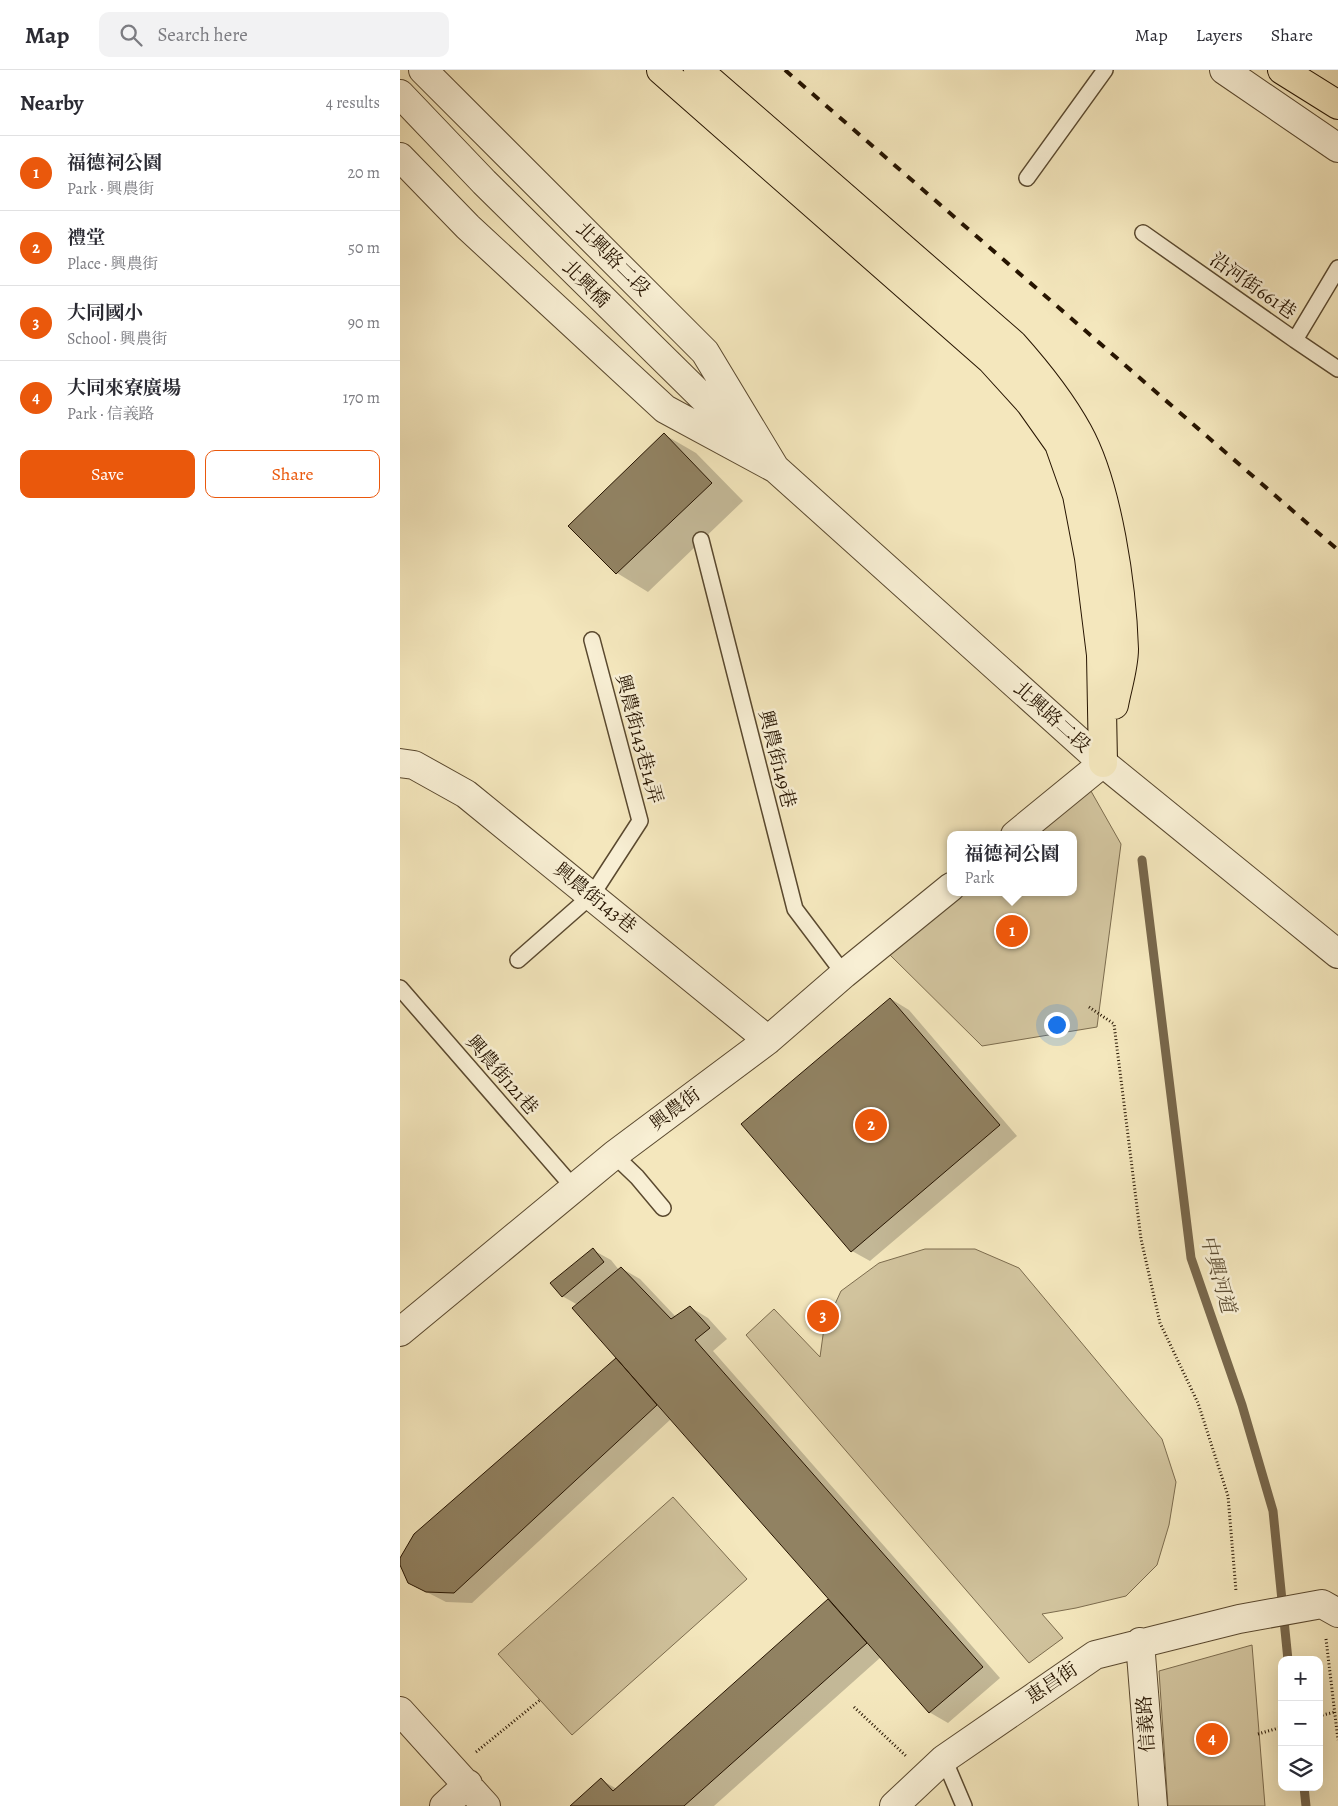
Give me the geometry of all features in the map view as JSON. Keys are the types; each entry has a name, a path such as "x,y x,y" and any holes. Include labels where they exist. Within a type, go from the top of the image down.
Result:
{"highway":[{"path":"662,70 992,360 1030,403 1059,444 1077,495 1089,558 1101,655 1103,763"},
{"path":"698,70 1014,344 1050,386 1079,434 1101,490 1115,559 1124,651 1103,763"},
{"path":"1282,70 1338,105"}],"street":[{"name":"北興路二段","path":"424,70 705,352 776,469"},
{"path":"1224,70 1338,148"},
{"name":"北興橋","path":"400,94 484,182 776,469"},
{"name":"北興路二段","path":"400,157 468,227 665,409 776,469 1103,763 1338,954"},
{"path":"1020,831 1103,763"},
{"name":"興農街143巷","path":"407,764 466,794 768,1040"},
{"name":"興農街","path":"400,1332 614,1155 768,1040 844,974 947,890"},
{"name":"惠昌街","path":"894,1806 935,1767 1095,1655 1140,1642 1239,1619 1330,1608"},
{"name":"信義路","path":"1140,1642 1153,1806"},
{"path":"400,1711 486,1806"},
{"path":"444,1806 461,1777"}],"lane":[{"path":"1027,178 1105,70"},
{"name":"沿河街661巷","path":"1143,233 1295,340 1338,268"},
{"path":"1295,340 1338,369"},
{"name":"興農街149巷","path":"700,540 795,908 844,974"},
{"name":"興農街143巷14弄","path":"518,960 592,895 640,821 592,640"},
{"name":"興農街121巷","path":"400,988 574,1188"},
{"path":"614,1155 637,1177 663,1208"},
{"path":"935,1767 964,1806"}],"path":[{"path":"1089,1008 1114,1024 1141,1239 1160,1323 1198,1403 1228,1496 1239,1619"},
{"path":"1330,1608 1338,1740"},
{"path":"461,1777 540,1700"},
{"path":"854,1707 935,1767"},
{"path":"1323,1715 1335,1712"},
{"path":"1258,1734 1278,1728"}],"shaded area":[{"path":"1083,777 1121,844 1097,1027 982,1046 889,954 952,896 1077,896 1077,831 1023,831"},
{"path":"925,1249 975,1249 1019,1268 1162,1439 1176,1482 1169,1525 1157,1565 1126,1596 1042,1614 1063,1638 1029,1663 746,1335 774,1309 820,1357 824,1328 841,1291 879,1263"},
{"path":"673,1497 747,1579 572,1735 498,1654"},
{"path":"1252,1645 1265,1806 1168,1806 1159,1671"}],"building":[{"path":"664,433 712,483 616,574 568,526"},
{"path":"890,998 1000,1125 851,1252 741,1124"},
{"path":"593,1248 604,1262 562,1297 550,1283"},
{"path":"621,1267 671,1319 690,1306 710,1328 695,1340 983,1667 929,1713 572,1308"},
{"path":"616,1358 657,1405 454,1593 426,1592 408,1583 400,1565 400,1558 414,1534"},
{"path":"828,1599 867,1643 684,1806 570,1806 601,1778 613,1791"}],"waterway":[{"name":"中興河道","path":"1142,860 1191,1258 1242,1405 1273,1511 1288,1656"},
{"name":"中興河道","path":"1304,1791 1306,1806"}],"railway":[{"path":"785,70 1338,550"}],"place":[{"name":"福德祠公園","path":"1012,931"},
{"name":"禮堂","path":"871,1125"},
{"name":"大同國小","path":"823,1316"},
{"name":"大同來寮廣場","path":"1212,1739"}]}
